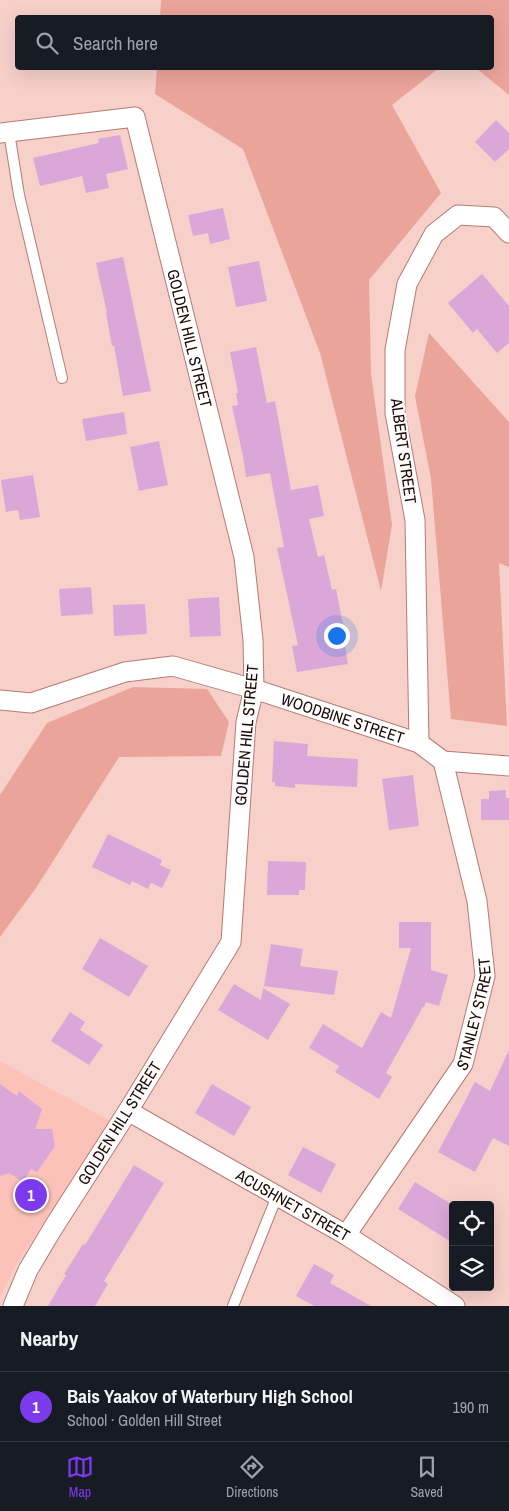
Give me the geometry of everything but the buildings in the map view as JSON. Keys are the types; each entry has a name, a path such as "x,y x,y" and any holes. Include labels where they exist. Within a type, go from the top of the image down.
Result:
{"street":[{"name":"GOLDEN HILL STREET","path":"4,133 135,117 244,557 253,640 254,689 246,722 231,942 128,1111 43,1245 28,1270 12,1306"},
{"name":"ALBERT STREET","path":"420,743 415,520 396,413 395,350 407,284 434,234 458,215 494,217 509,233"},
{"name":"WOODBINE STREET","path":"0,700 31,703 125,672 173,666 254,689 420,743 443,761"},
{"path":"443,761 509,766"},
{"name":"STANLEY STREET","path":"346,1235 463,1064 485,976 477,901 443,761"},
{"name":"ACUSHNET STREET","path":"128,1111 346,1235 455,1306"}],"lane":[{"path":"4,133 62,378"},
{"path":"233,1306 277,1196"}],"shaded area":[{"path":"161,0 509,0 509,95 478,70 494,70 494,15 160,15"},
{"path":"157,70 436,70 392,105 441,193 369,280 371,374 392,525 381,591 320,353 243,149 155,94"},
{"path":"429,333 509,422 509,567 499,563 507,726 451,719 431,479 415,396"},
{"path":"133,687 207,689 229,722 221,756 119,757 36,888 0,937 0,795 47,723"},
{"path":"0,1061 110,1121 14,1268 0,1297"}],"place":[{"name":"Bais Yaakov of Waterbury High School","path":"31,1195"}]}
